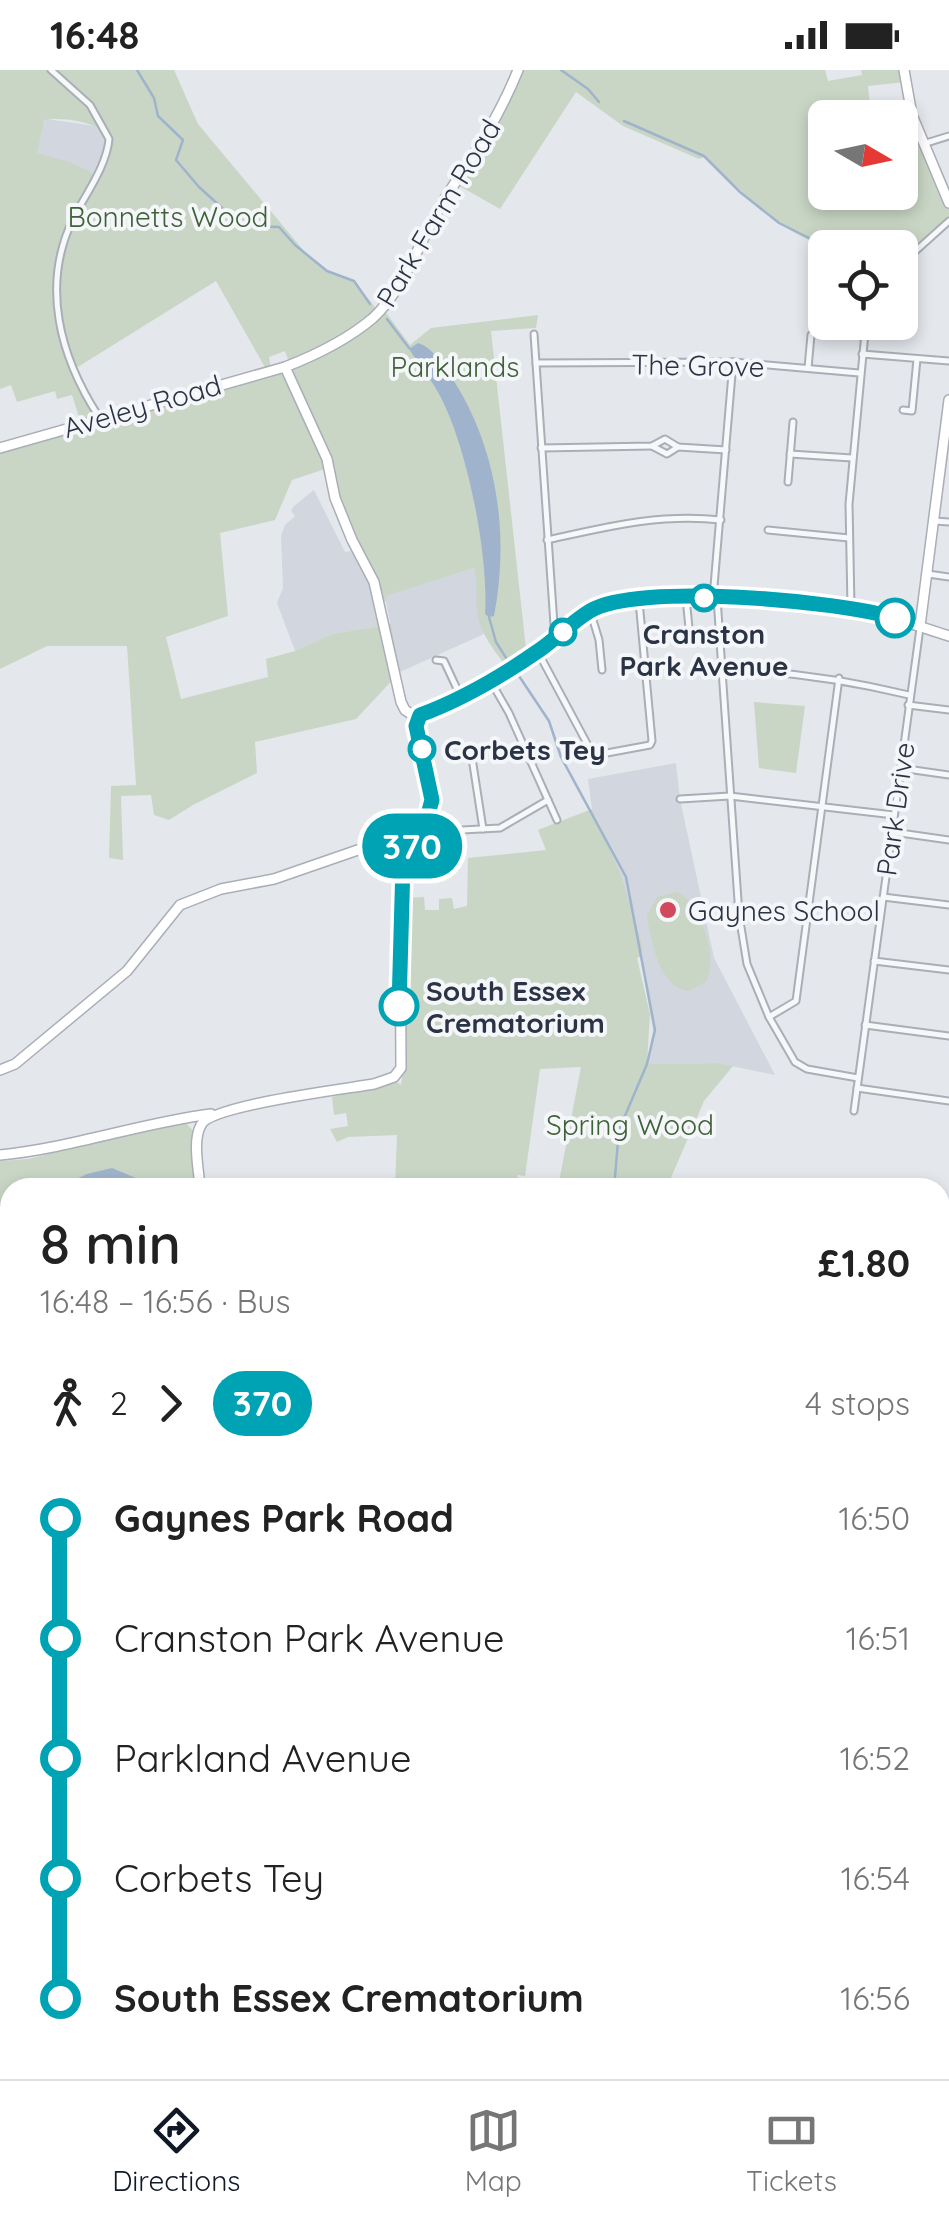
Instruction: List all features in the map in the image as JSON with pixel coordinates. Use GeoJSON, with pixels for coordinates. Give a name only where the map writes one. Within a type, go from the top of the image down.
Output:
{"type":"FeatureCollection","features":[{"type":"Feature","properties":{"kind":"street"},"geometry":{"type":"LineString","coordinates":[[51,70],[90,105],[109,139],[64,236],[58,264],[60,334],[73,372],[99,418]]}},
{"type":"Feature","properties":{"kind":"street","name":"Park Farm Road"},"geometry":{"type":"LineString","coordinates":[[284,367],[342,340],[382,308],[451,189],[485,141],[518,70]]}},
{"type":"Feature","properties":{"kind":"street"},"geometry":{"type":"LineString","coordinates":[[904,70],[912,115],[948,197]]}},
{"type":"Feature","properties":{"kind":"street"},"geometry":{"type":"LineString","coordinates":[[923,144],[949,136]]}},
{"type":"Feature","properties":{"kind":"street"},"geometry":{"type":"LineString","coordinates":[[918,248],[949,220]]}},
{"type":"Feature","properties":{"kind":"street"},"geometry":{"type":"LineString","coordinates":[[534,334],[555,639]]}},
{"type":"Feature","properties":{"kind":"street"},"geometry":{"type":"LineString","coordinates":[[808,368],[811,340]]}},
{"type":"Feature","properties":{"kind":"street"},"geometry":{"type":"LineString","coordinates":[[851,607],[848,538],[863,340]]}},
{"type":"Feature","properties":{"kind":"street"},"geometry":{"type":"LineString","coordinates":[[861,354],[949,362]]}},
{"type":"Feature","properties":{"kind":"street"},"geometry":{"type":"LineString","coordinates":[[903,410],[912,411],[918,359]]}},
{"type":"Feature","properties":{"kind":"street"},"geometry":{"type":"LineString","coordinates":[[733,362],[715,598],[739,915],[747,964],[794,1062],[807,1069],[858,1078]]}},
{"type":"Feature","properties":{"kind":"street","name":"The Grove"},"geometry":{"type":"LineString","coordinates":[[536,363],[733,362],[859,373]]}},
{"type":"Feature","properties":{"kind":"street"},"geometry":{"type":"LineString","coordinates":[[0,1156],[43,1151],[186,1117],[374,1084],[398,1074],[402,1062],[398,1013],[400,885],[403,864],[425,825],[432,800],[417,718],[401,702],[374,582],[335,498],[327,459],[284,367]]}},
{"type":"Feature","properties":{"kind":"street","name":"Aveley Road"},"geometry":{"type":"LineString","coordinates":[[0,448],[284,367]]}},
{"type":"Feature","properties":{"kind":"street"},"geometry":{"type":"LineString","coordinates":[[920,626],[945,470],[949,400]]}},
{"type":"Feature","properties":{"kind":"street"},"geometry":{"type":"LineString","coordinates":[[788,482],[793,422]]}},
{"type":"Feature","properties":{"kind":"street"},"geometry":{"type":"LineString","coordinates":[[652,446],[664,439],[678,447],[726,450]]}},
{"type":"Feature","properties":{"kind":"street"},"geometry":{"type":"LineString","coordinates":[[541,448],[652,446],[668,454],[678,447]]}},
{"type":"Feature","properties":{"kind":"street"},"geometry":{"type":"LineString","coordinates":[[790,454],[852,458]]}},
{"type":"Feature","properties":{"kind":"street"},"geometry":{"type":"LineString","coordinates":[[547,540],[634,520],[686,516],[721,520]]}},
{"type":"Feature","properties":{"kind":"street"},"geometry":{"type":"LineString","coordinates":[[935,521],[949,522]]}},
{"type":"Feature","properties":{"kind":"street"},"geometry":{"type":"LineString","coordinates":[[768,530],[848,538]]}},
{"type":"Feature","properties":{"kind":"street"},"geometry":{"type":"LineString","coordinates":[[928,574],[949,577]]}},
{"type":"Feature","properties":{"kind":"street"},"geometry":{"type":"LineString","coordinates":[[417,718],[538,652],[590,610],[639,598],[775,599],[851,607],[949,636]]}},
{"type":"Feature","properties":{"kind":"street"},"geometry":{"type":"LineString","coordinates":[[538,652],[591,751],[596,755],[650,744],[639,598]]}},
{"type":"Feature","properties":{"kind":"street"},"geometry":{"type":"LineString","coordinates":[[685,642],[689,628],[686,598]]}},
{"type":"Feature","properties":{"kind":"street"},"geometry":{"type":"LineString","coordinates":[[590,610],[602,670]]}},
{"type":"Feature","properties":{"kind":"street","name":"Park Drive"},"geometry":{"type":"LineString","coordinates":[[854,1111],[920,626]]}},
{"type":"Feature","properties":{"kind":"street"},"geometry":{"type":"LineString","coordinates":[[436,660],[444,661],[461,695]]}},
{"type":"Feature","properties":{"kind":"street"},"geometry":{"type":"LineString","coordinates":[[722,669],[839,678],[910,695]]}},
{"type":"Feature","properties":{"kind":"street"},"geometry":{"type":"LineString","coordinates":[[770,1016],[796,1001],[839,678]]}},
{"type":"Feature","properties":{"kind":"street"},"geometry":{"type":"LineString","coordinates":[[490,680],[557,820]]}},
{"type":"Feature","properties":{"kind":"street"},"geometry":{"type":"LineString","coordinates":[[908,705],[949,710]]}},
{"type":"Feature","properties":{"kind":"street"},"geometry":{"type":"LineString","coordinates":[[472,758],[483,829]]}},
{"type":"Feature","properties":{"kind":"street"},"geometry":{"type":"LineString","coordinates":[[900,768],[949,775]]}},
{"type":"Feature","properties":{"kind":"street"},"geometry":{"type":"LineString","coordinates":[[680,799],[730,796],[894,815]]}},
{"type":"Feature","properties":{"kind":"street"},"geometry":{"type":"LineString","coordinates":[[443,830],[500,828],[548,800]]}},
{"type":"Feature","properties":{"kind":"street"},"geometry":{"type":"LineString","coordinates":[[892,832],[949,840]]}},
{"type":"Feature","properties":{"kind":"street"},"geometry":{"type":"LineString","coordinates":[[0,1070],[15,1064],[127,971],[180,905],[221,889],[282,876],[378,843],[390,841],[411,848]]}},
{"type":"Feature","properties":{"kind":"street"},"geometry":{"type":"LineString","coordinates":[[883,897],[949,906]]}},
{"type":"Feature","properties":{"kind":"street"},"geometry":{"type":"LineString","coordinates":[[874,961],[949,970]]}},
{"type":"Feature","properties":{"kind":"street"},"geometry":{"type":"LineString","coordinates":[[865,1025],[949,1036]]}},
{"type":"Feature","properties":{"kind":"street"},"geometry":{"type":"LineString","coordinates":[[857,1088],[949,1101]]}},
{"type":"Feature","properties":{"kind":"street"},"geometry":{"type":"LineString","coordinates":[[200,1178],[198,1132],[203,1121],[214,1114]]}},
{"type":"Feature","properties":{"kind":"street"},"geometry":{"type":"LineString","coordinates":[[186,1117],[198,1132]]}},
{"type":"Feature","properties":{"kind":"shaded area"},"geometry":{"type":"Polygon","coordinates":[[[46,119],[96,126],[104,131],[104,150],[93,173],[37,153],[40,125],[46,119]]]}},
{"type":"Feature","properties":{"kind":"shaded area"},"geometry":{"type":"Polygon","coordinates":[[[314,490],[345,552],[357,550],[365,564],[385,625],[332,634],[295,651],[277,603],[283,588],[281,536],[285,525],[295,516],[291,511],[294,506],[314,490]]]}},
{"type":"Feature","properties":{"kind":"shaded area"},"geometry":{"type":"Polygon","coordinates":[[[474,568],[480,596],[477,609],[484,634],[400,672],[385,596],[474,568]]]}},
{"type":"Feature","properties":{"kind":"shaded area","name":"Gaynes School"},"geometry":{"type":"Polygon","coordinates":[[[676,763],[714,958],[775,1075],[717,1063],[647,1064],[653,1030],[640,954],[620,872],[592,809],[588,779],[676,763]]]}},
{"type":"Feature","properties":{"kind":"green space","name":"Bonnetts Wood"},"geometry":{"type":"Polygon","coordinates":[[[0,70],[174,70],[198,124],[309,257],[327,271],[354,281],[378,311],[342,339],[289,362],[285,351],[269,357],[271,368],[266,369],[216,281],[73,370],[99,417],[81,423],[72,395],[57,399],[55,391],[17,402],[11,385],[0,389],[0,70]],[[100,118],[104,131],[75,121],[44,120],[37,153],[93,173],[75,220],[111,144],[100,118]]]}},
{"type":"Feature","properties":{"kind":"green space"},"geometry":{"type":"Polygon","coordinates":[[[518,70],[825,70],[828,81],[862,75],[861,70],[904,70],[905,82],[868,86],[869,100],[808,100],[808,210],[918,210],[918,128],[949,203],[949,221],[918,249],[918,230],[808,230],[808,240],[777,222],[704,157],[699,159],[623,126],[576,92],[500,209],[456,184],[518,70]]]}},
{"type":"Feature","properties":{"kind":"green space","name":"Parklands"},"geometry":{"type":"Polygon","coordinates":[[[384,310],[410,345],[431,328],[538,315],[536,328],[491,331],[527,658],[508,669],[488,641],[478,617],[474,568],[386,596],[386,601],[380,602],[352,540],[328,468],[292,480],[275,520],[220,533],[228,616],[166,637],[181,699],[268,677],[266,659],[332,634],[391,624],[400,672],[356,719],[255,742],[257,773],[169,820],[154,815],[151,795],[121,796],[123,860],[109,858],[111,786],[136,785],[127,646],[47,646],[0,669],[0,453],[295,366],[343,343],[384,310]]]}},
{"type":"Feature","properties":{"kind":"green space"},"geometry":{"type":"Polygon","coordinates":[[[754,702],[805,706],[796,773],[759,768],[754,702]]]}},
{"type":"Feature","properties":{"kind":"green space","name":"Spring Wood"},"geometry":{"type":"Polygon","coordinates":[[[592,809],[620,872],[643,948],[637,958],[650,1014],[647,1064],[733,1066],[704,1101],[671,1178],[560,1178],[581,1067],[540,1069],[525,1176],[395,1178],[397,1135],[348,1137],[337,1142],[330,1129],[348,1126],[346,1113],[334,1115],[332,1097],[395,1081],[401,1085],[405,898],[424,897],[425,910],[439,910],[439,899],[452,898],[454,909],[467,906],[468,858],[546,850],[538,830],[592,809]]]}},
{"type":"Feature","properties":{"kind":"green space"},"geometry":{"type":"Polygon","coordinates":[[[677,892],[700,919],[711,960],[706,982],[689,991],[678,988],[663,972],[647,916],[657,897],[677,892]]]}},
{"type":"Feature","properties":{"kind":"green space"},"geometry":{"type":"Polygon","coordinates":[[[184,1121],[195,1133],[194,1178],[0,1178],[0,1161],[28,1159],[184,1121]]]}},
{"type":"Feature","properties":{"kind":"water"},"geometry":{"type":"Polygon","coordinates":[[[418,343],[432,352],[450,375],[466,402],[489,460],[500,522],[499,585],[494,616],[485,614],[480,532],[459,442],[439,394],[409,349],[418,343]]]}},
{"type":"Feature","properties":{"kind":"water"},"geometry":{"type":"Polygon","coordinates":[[[112,1168],[136,1178],[78,1178],[112,1168]]]}},
{"type":"Feature","properties":{"kind":"waterway"},"geometry":{"type":"LineString","coordinates":[[137,70],[154,98],[158,116],[183,140],[176,160],[199,187],[242,226],[279,227],[327,271],[354,281],[370,304]]}},
{"type":"Feature","properties":{"kind":"waterway"},"geometry":{"type":"LineString","coordinates":[[561,70],[599,102]]}},
{"type":"Feature","properties":{"kind":"waterway"},"geometry":{"type":"LineString","coordinates":[[624,121],[704,156],[779,223],[808,238]]}},
{"type":"Feature","properties":{"kind":"waterway"},"geometry":{"type":"LineString","coordinates":[[387,319],[409,348]]}},
{"type":"Feature","properties":{"kind":"waterway"},"geometry":{"type":"LineString","coordinates":[[489,617],[496,642],[510,664]]}},
{"type":"Feature","properties":{"kind":"waterway"},"geometry":{"type":"LineString","coordinates":[[515,670],[549,721],[561,757],[626,877],[655,1030],[647,1064],[619,1130],[615,1178]]}},
{"type":"Feature","properties":{"kind":"bus line","name":"370"},"geometry":{"type":"LineString","coordinates":[[399,1006],[403,864],[425,825],[432,800],[416,726],[420,715],[538,652],[590,610],[616,602],[639,598],[775,599],[851,607],[895,618]]}},
{"type":"Feature","properties":{"kind":"place","name":"Cranston Park Avenue"},"geometry":{"type":"Point","coordinates":[704,598]}},
{"type":"Feature","properties":{"kind":"place","name":"Corbets Tey"},"geometry":{"type":"Point","coordinates":[422,749]}},
{"type":"Feature","properties":{"kind":"place","name":"Gaynes School"},"geometry":{"type":"Point","coordinates":[668,910]}},
{"type":"Feature","properties":{"kind":"place","name":"South Essex Crematorium"},"geometry":{"type":"Point","coordinates":[399,1006]}}]}
